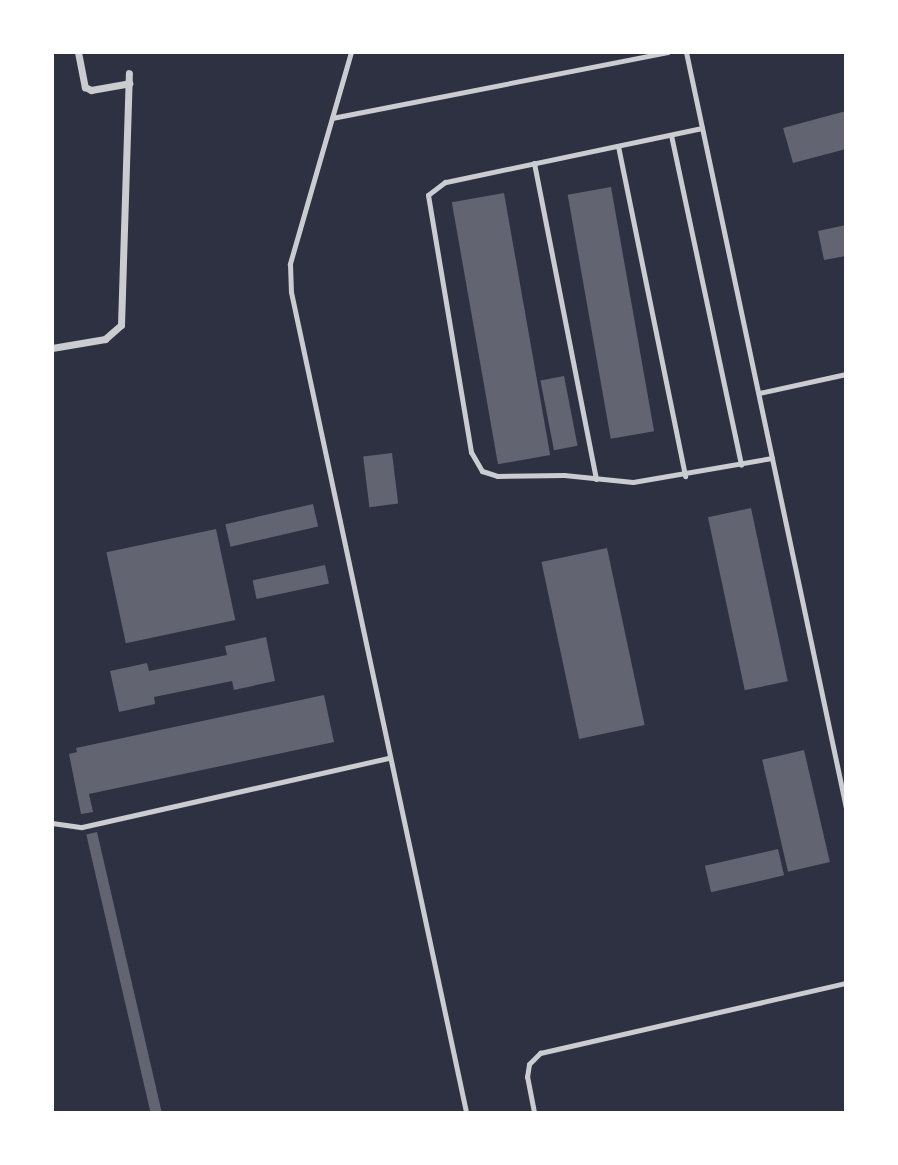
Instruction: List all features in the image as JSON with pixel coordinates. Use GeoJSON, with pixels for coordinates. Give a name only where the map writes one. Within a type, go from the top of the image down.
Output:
{"type":"FeatureCollection","features":[{"type":"Feature","properties":{"kind":"street"},"geometry":{"type":"LineString","coordinates":[[78,52],[85,87],[91,90],[129,83]]}},
{"type":"Feature","properties":{"kind":"street"},"geometry":{"type":"LineString","coordinates":[[52,348],[105,339],[121,325],[130,73]]}},
{"type":"Feature","properties":{"kind":"lane"},"geometry":{"type":"LineString","coordinates":[[351,52],[290,264],[291,292],[388,758],[467,1112]]}},
{"type":"Feature","properties":{"kind":"lane"},"geometry":{"type":"LineString","coordinates":[[332,118],[668,52]]}},
{"type":"Feature","properties":{"kind":"lane"},"geometry":{"type":"LineString","coordinates":[[686,52],[845,808]]}},
{"type":"Feature","properties":{"kind":"lane"},"geometry":{"type":"LineString","coordinates":[[702,128],[445,181],[428,195],[471,452],[482,471],[497,476],[633,482],[685,476],[772,458]]}},
{"type":"Feature","properties":{"kind":"lane"},"geometry":{"type":"LineString","coordinates":[[671,135],[741,465]]}},
{"type":"Feature","properties":{"kind":"lane"},"geometry":{"type":"LineString","coordinates":[[618,146],[685,476]]}},
{"type":"Feature","properties":{"kind":"lane"},"geometry":{"type":"LineString","coordinates":[[534,163],[596,479]]}},
{"type":"Feature","properties":{"kind":"lane"},"geometry":{"type":"LineString","coordinates":[[759,393],[845,374]]}},
{"type":"Feature","properties":{"kind":"lane"},"geometry":{"type":"LineString","coordinates":[[52,822],[82,827],[388,758]]}},
{"type":"Feature","properties":{"kind":"lane"},"geometry":{"type":"LineString","coordinates":[[534,1112],[527,1077],[529,1064],[540,1053],[845,983]]}},
{"type":"Feature","properties":{"kind":"building"},"geometry":{"type":"Polygon","coordinates":[[[846,111],[846,149],[793,163],[783,128],[846,111]]]}},
{"type":"Feature","properties":{"kind":"building"},"geometry":{"type":"Polygon","coordinates":[[[611,187],[654,431],[611,439],[568,195],[611,187]]]}},
{"type":"Feature","properties":{"kind":"building"},"geometry":{"type":"Polygon","coordinates":[[[504,193],[550,455],[498,464],[452,202],[504,193]]]}},
{"type":"Feature","properties":{"kind":"building"},"geometry":{"type":"Polygon","coordinates":[[[846,225],[846,256],[824,260],[818,231],[846,225]]]}},
{"type":"Feature","properties":{"kind":"building"},"geometry":{"type":"Polygon","coordinates":[[[564,376],[578,446],[554,450],[540,381],[564,376]]]}},
{"type":"Feature","properties":{"kind":"building"},"geometry":{"type":"Polygon","coordinates":[[[392,453],[398,504],[369,507],[363,457],[392,453]]]}},
{"type":"Feature","properties":{"kind":"building"},"geometry":{"type":"Polygon","coordinates":[[[313,504],[318,526],[230,547],[225,524],[313,504]]]}},
{"type":"Feature","properties":{"kind":"building"},"geometry":{"type":"Polygon","coordinates":[[[751,508],[788,681],[745,690],[708,517],[751,508]]]}},
{"type":"Feature","properties":{"kind":"building"},"geometry":{"type":"Polygon","coordinates":[[[216,529],[235,620],[126,643],[106,552],[216,529]]]}},
{"type":"Feature","properties":{"kind":"building"},"geometry":{"type":"Polygon","coordinates":[[[607,548],[645,725],[579,739],[541,562],[607,548]]]}},
{"type":"Feature","properties":{"kind":"building"},"geometry":{"type":"Polygon","coordinates":[[[325,565],[329,584],[257,599],[253,580],[325,565]]]}},
{"type":"Feature","properties":{"kind":"building"},"geometry":{"type":"Polygon","coordinates":[[[266,637],[275,681],[234,690],[232,681],[154,697],[155,704],[119,712],[110,671],[147,663],[149,671],[227,655],[225,646],[266,637]]]}},
{"type":"Feature","properties":{"kind":"building"},"geometry":{"type":"Polygon","coordinates":[[[324,695],[334,742],[89,794],[93,812],[81,814],[69,754],[77,752],[76,748],[324,695]]]}},
{"type":"Feature","properties":{"kind":"building"},"geometry":{"type":"Polygon","coordinates":[[[804,750],[830,862],[788,872],[762,760],[804,750]]]}},
{"type":"Feature","properties":{"kind":"building"},"geometry":{"type":"Polygon","coordinates":[[[97,832],[162,1112],[150,1112],[86,834],[97,832]]]}},
{"type":"Feature","properties":{"kind":"building"},"geometry":{"type":"Polygon","coordinates":[[[778,849],[784,875],[711,892],[705,866],[778,849]]]}}]}
